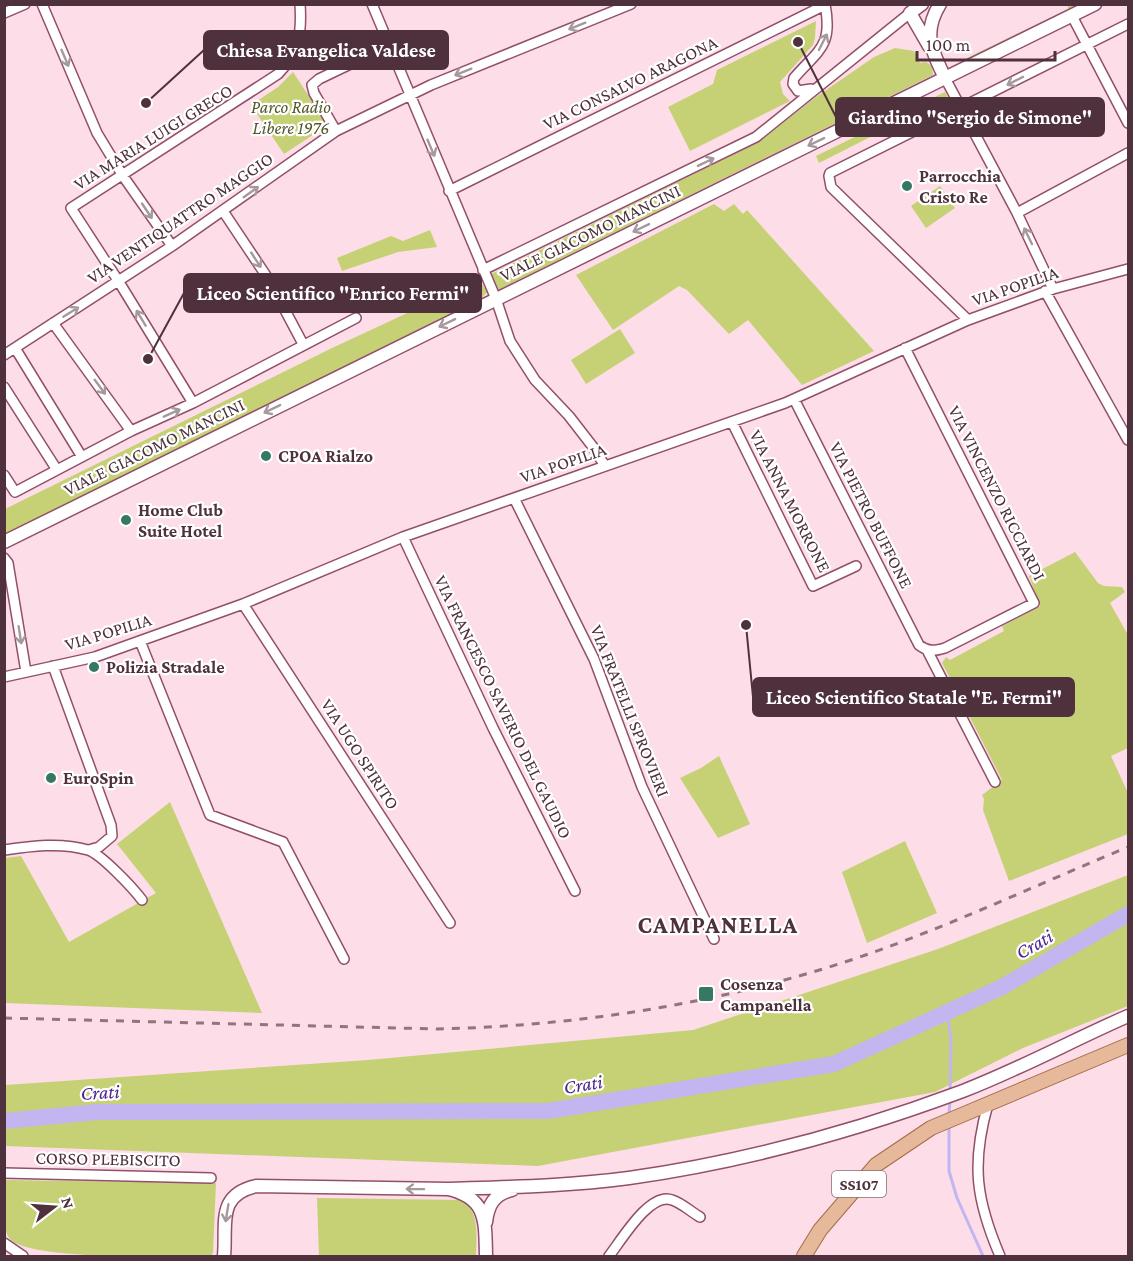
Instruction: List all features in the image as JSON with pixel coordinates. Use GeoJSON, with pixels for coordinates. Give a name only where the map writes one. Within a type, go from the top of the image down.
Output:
{"type":"FeatureCollection","features":[{"type":"Feature","properties":{"kind":"main road","name":"SS107"},"geometry":{"type":"LineString","coordinates":[[804,1257],[820,1230],[876,1165],[931,1128],[1128,1045]]}},
{"type":"Feature","properties":{"kind":"street"},"geometry":{"type":"LineString","coordinates":[[4,13],[25,4]]}},
{"type":"Feature","properties":{"kind":"street"},"geometry":{"type":"LineString","coordinates":[[42,4],[91,119],[123,176],[172,246]]}},
{"type":"Feature","properties":{"kind":"street","name":"VIA MARIA LUIGI GRECO"},"geometry":{"type":"LineString","coordinates":[[119,282],[71,208],[278,74],[288,63],[298,44],[302,26],[300,4]]}},
{"type":"Feature","properties":{"kind":"street"},"geometry":{"type":"LineString","coordinates":[[372,4],[496,299],[510,341],[535,380],[569,416],[605,466]]}},
{"type":"Feature","properties":{"kind":"street","name":"VIA VENTIQUATTRO MAGGIO"},"geometry":{"type":"LineString","coordinates":[[4,355],[119,282],[336,131],[408,94],[631,4]]}},
{"type":"Feature","properties":{"kind":"street"},"geometry":{"type":"LineString","coordinates":[[483,270],[756,137],[922,4]]}},
{"type":"Feature","properties":{"kind":"street"},"geometry":{"type":"LineString","coordinates":[[931,50],[929,35],[940,4]]}},
{"type":"Feature","properties":{"kind":"street","name":"VIALE GIACOMO MANCINI"},"geometry":{"type":"LineString","coordinates":[[4,542],[1095,4]]}},
{"type":"Feature","properties":{"kind":"street"},"geometry":{"type":"LineString","coordinates":[[816,88],[798,91],[795,88],[794,78],[824,45],[829,25],[825,5]]}},
{"type":"Feature","properties":{"kind":"street","name":"VIA CONSALVO ARAGONA"},"geometry":{"type":"LineString","coordinates":[[449,191],[825,5]]}},
{"type":"Feature","properties":{"kind":"street"},"geometry":{"type":"LineString","coordinates":[[910,13],[1017,213],[1049,290],[1128,440]]}},
{"type":"Feature","properties":{"kind":"street"},"geometry":{"type":"LineString","coordinates":[[1072,16],[1128,123]]}},
{"type":"Feature","properties":{"kind":"street"},"geometry":{"type":"LineString","coordinates":[[968,320],[831,187],[828,180],[830,173],[1128,24]]}},
{"type":"Feature","properties":{"kind":"street"},"geometry":{"type":"LineString","coordinates":[[336,131],[314,93],[312,85],[319,79],[388,46]]}},
{"type":"Feature","properties":{"kind":"street"},"geometry":{"type":"LineString","coordinates":[[1017,213],[1128,153]]}},
{"type":"Feature","properties":{"kind":"street"},"geometry":{"type":"LineString","coordinates":[[223,211],[269,280],[303,344]]}},
{"type":"Feature","properties":{"kind":"street","name":"VIA POPILIA"},"geometry":{"type":"LineString","coordinates":[[4,677],[95,657],[140,641],[243,603],[403,537],[794,399],[968,320],[1049,290],[1128,268]]}},
{"type":"Feature","properties":{"kind":"street"},"geometry":{"type":"LineString","coordinates":[[119,282],[193,403]]}},
{"type":"Feature","properties":{"kind":"street","name":"VIALE GIACOMO MANCINI"},"geometry":{"type":"LineString","coordinates":[[4,475],[15,492],[356,318]]}},
{"type":"Feature","properties":{"kind":"street"},"geometry":{"type":"LineString","coordinates":[[53,323],[131,431]]}},
{"type":"Feature","properties":{"kind":"street"},"geometry":{"type":"LineString","coordinates":[[15,348],[82,457]]}},
{"type":"Feature","properties":{"kind":"street","name":"VIA VINCENZO RICCIARDI"},"geometry":{"type":"LineString","coordinates":[[905,348],[1034,603],[945,648],[923,648]]}},
{"type":"Feature","properties":{"kind":"street"},"geometry":{"type":"LineString","coordinates":[[4,387],[57,470]]}},
{"type":"Feature","properties":{"kind":"street","name":"VIA PIETRO BUFFONE"},"geometry":{"type":"LineString","coordinates":[[794,399],[995,782]]}},
{"type":"Feature","properties":{"kind":"street","name":"VIA ANNA MORRONE"},"geometry":{"type":"LineString","coordinates":[[732,422],[813,586],[856,566]]}},
{"type":"Feature","properties":{"kind":"street","name":"VIA FRATELLI SPROVIERI"},"geometry":{"type":"LineString","coordinates":[[514,498],[594,659],[642,787],[714,939]]}},
{"type":"Feature","properties":{"kind":"street","name":"VIA FRANCESCO SAVERIO DEL GAUDIO"},"geometry":{"type":"LineString","coordinates":[[403,537],[575,891]]}},
{"type":"Feature","properties":{"kind":"street"},"geometry":{"type":"LineString","coordinates":[[4,558],[8,563],[26,672]]}},
{"type":"Feature","properties":{"kind":"street","name":"VIA UGO SPIRITO"},"geometry":{"type":"LineString","coordinates":[[243,603],[450,923]]}},
{"type":"Feature","properties":{"kind":"street"},"geometry":{"type":"LineString","coordinates":[[140,641],[210,815],[283,842],[344,959]]}},
{"type":"Feature","properties":{"kind":"street"},"geometry":{"type":"LineString","coordinates":[[53,666],[112,831],[110,839],[89,850]]}},
{"type":"Feature","properties":{"kind":"street"},"geometry":{"type":"LineString","coordinates":[[4,850],[44,845],[89,850],[128,882],[142,900]]}},
{"type":"Feature","properties":{"kind":"street"},"geometry":{"type":"LineString","coordinates":[[225,1257],[225,1213],[229,1201],[245,1188],[256,1186],[448,1189],[525,1187],[630,1178],[724,1161],[830,1134],[933,1102],[1007,1073],[1128,1016]]}},
{"type":"Feature","properties":{"kind":"street"},"geometry":{"type":"LineString","coordinates":[[981,1107],[977,1172],[980,1198],[1000,1257]]}},
{"type":"Feature","properties":{"kind":"street","name":"CORSO PLEBISCITO"},"geometry":{"type":"LineString","coordinates":[[4,1173],[211,1178]]}},
{"type":"Feature","properties":{"kind":"street"},"geometry":{"type":"LineString","coordinates":[[486,1257],[485,1228],[488,1209],[497,1195],[525,1187]]}},
{"type":"Feature","properties":{"kind":"street"},"geometry":{"type":"LineString","coordinates":[[448,1189],[464,1192],[473,1198],[480,1209],[485,1228]]}},
{"type":"Feature","properties":{"kind":"street"},"geometry":{"type":"LineString","coordinates":[[609,1257],[652,1203],[667,1199],[673,1200],[700,1217]]}},
{"type":"Feature","properties":{"kind":"street"},"geometry":{"type":"LineString","coordinates":[[4,1243],[22,1257]]}},
{"type":"Feature","properties":{"kind":"green space"},"geometry":{"type":"Polygon","coordinates":[[[1068,5],[1086,5],[968,62],[967,58],[1068,9],[1068,5]]]}},
{"type":"Feature","properties":{"kind":"green space"},"geometry":{"type":"Polygon","coordinates":[[[816,21],[813,45],[780,82],[783,94],[790,101],[690,151],[668,107],[713,84],[717,70],[816,21]]]}},
{"type":"Feature","properties":{"kind":"green space"},"geometry":{"type":"Polygon","coordinates":[[[895,48],[914,51],[920,63],[926,62],[932,66],[933,75],[498,290],[491,274],[757,143],[816,97],[874,57],[895,48]]]}},
{"type":"Feature","properties":{"kind":"green space","name":"Parco Radio Libere 1976"},"geometry":{"type":"Polygon","coordinates":[[[293,72],[328,125],[284,154],[251,105],[278,87],[293,72]]]}},
{"type":"Feature","properties":{"kind":"green space"},"geometry":{"type":"Polygon","coordinates":[[[945,92],[948,98],[899,123],[896,116],[945,92]]]}},
{"type":"Feature","properties":{"kind":"green space"},"geometry":{"type":"Polygon","coordinates":[[[891,119],[894,125],[819,163],[816,156],[891,119]]]}},
{"type":"Feature","properties":{"kind":"green space"},"geometry":{"type":"Polygon","coordinates":[[[940,186],[955,208],[926,228],[911,206],[940,186]]]}},
{"type":"Feature","properties":{"kind":"green space"},"geometry":{"type":"Polygon","coordinates":[[[714,204],[724,211],[734,204],[743,214],[747,210],[874,351],[802,385],[748,320],[729,334],[687,290],[679,286],[613,330],[576,275],[714,204]]]}},
{"type":"Feature","properties":{"kind":"green space"},"geometry":{"type":"Polygon","coordinates":[[[430,230],[437,247],[398,252],[342,271],[337,258],[391,236],[403,241],[430,230]]]}},
{"type":"Feature","properties":{"kind":"green space"},"geometry":{"type":"Polygon","coordinates":[[[476,281],[481,282],[487,292],[476,305],[5,536],[5,509],[330,349],[476,281]]]}},
{"type":"Feature","properties":{"kind":"green space"},"geometry":{"type":"Polygon","coordinates":[[[620,329],[635,353],[586,384],[571,360],[620,329]]]}},
{"type":"Feature","properties":{"kind":"green space"},"geometry":{"type":"Polygon","coordinates":[[[1075,552],[1098,583],[1104,586],[1122,587],[1125,592],[1110,603],[1128,635],[1128,748],[1111,756],[1128,793],[1128,834],[1009,881],[983,810],[982,795],[1002,780],[942,663],[946,657],[950,660],[1004,631],[1002,626],[1040,606],[1029,576],[1075,552]]]}},
{"type":"Feature","properties":{"kind":"green space"},"geometry":{"type":"Polygon","coordinates":[[[719,756],[750,824],[718,838],[680,778],[719,756]]]}},
{"type":"Feature","properties":{"kind":"green space"},"geometry":{"type":"Polygon","coordinates":[[[170,802],[262,1013],[5,1003],[5,858],[21,856],[69,942],[156,893],[117,844],[170,802]]]}},
{"type":"Feature","properties":{"kind":"green space"},"geometry":{"type":"Polygon","coordinates":[[[905,841],[937,913],[867,943],[842,872],[905,841]]]}},
{"type":"Feature","properties":{"kind":"green space"},"geometry":{"type":"Polygon","coordinates":[[[1128,875],[1128,1006],[1023,1048],[935,1092],[538,1166],[5,1146],[5,1085],[368,1060],[693,1030],[938,949],[1128,875]]]}},
{"type":"Feature","properties":{"kind":"green space"},"geometry":{"type":"Polygon","coordinates":[[[4,1180],[216,1183],[213,1253],[211,1256],[105,1256],[45,1251],[23,1246],[10,1239],[7,1234],[3,1211],[4,1180]]]}},
{"type":"Feature","properties":{"kind":"green space"},"geometry":{"type":"Polygon","coordinates":[[[317,1198],[460,1200],[471,1210],[476,1224],[476,1256],[319,1256],[317,1198]]]}},
{"type":"Feature","properties":{"kind":"waterway","name":"Crati"},"geometry":{"type":"LineString","coordinates":[[4,1121],[97,1112],[548,1111],[834,1064],[1002,987],[1128,914]]}},
{"type":"Feature","properties":{"kind":"waterway"},"geometry":{"type":"LineString","coordinates":[[947,1012],[951,1039],[950,1093]]}},
{"type":"Feature","properties":{"kind":"waterway"},"geometry":{"type":"LineString","coordinates":[[949,1114],[950,1100]]}},
{"type":"Feature","properties":{"kind":"waterway"},"geometry":{"type":"LineString","coordinates":[[949,1124],[949,1171],[957,1198],[983,1256]]}},
{"type":"Feature","properties":{"kind":"railway"},"geometry":{"type":"LineString","coordinates":[[4,1018],[437,1029],[542,1023],[647,1010],[750,989],[851,960],[956,920],[1128,847]]}},
{"type":"Feature","properties":{"kind":"place","name":"Giardino \"Sergio de Simone\""},"geometry":{"type":"Point","coordinates":[798,42]}},
{"type":"Feature","properties":{"kind":"place","name":"Chiesa Evangelica Valdese"},"geometry":{"type":"Point","coordinates":[146,103]}},
{"type":"Feature","properties":{"kind":"place","name":"Parrocchia Cristo Re"},"geometry":{"type":"Point","coordinates":[907,186]}},
{"type":"Feature","properties":{"kind":"place","name":"Liceo Scientifico \"Enrico Fermi\""},"geometry":{"type":"Point","coordinates":[148,359]}},
{"type":"Feature","properties":{"kind":"place","name":"CPOA Rialzo"},"geometry":{"type":"Point","coordinates":[266,456]}},
{"type":"Feature","properties":{"kind":"place","name":"Home Club Suite Hotel"},"geometry":{"type":"Point","coordinates":[126,520]}},
{"type":"Feature","properties":{"kind":"place","name":"Liceo Scientifico Statale \"E. Fermi\""},"geometry":{"type":"Point","coordinates":[746,625]}},
{"type":"Feature","properties":{"kind":"place","name":"Polizia Stradale"},"geometry":{"type":"Point","coordinates":[94,667]}},
{"type":"Feature","properties":{"kind":"place","name":"EuroSpin"},"geometry":{"type":"Point","coordinates":[51,778]}},
{"type":"Feature","properties":{"kind":"place","name":"Cosenza Campanella"},"geometry":{"type":"Point","coordinates":[706,994]}},
{"type":"Feature","properties":{"kind":"district","name":"CAMPANELLA"},"geometry":{"type":"Point","coordinates":[718,925]}}]}
